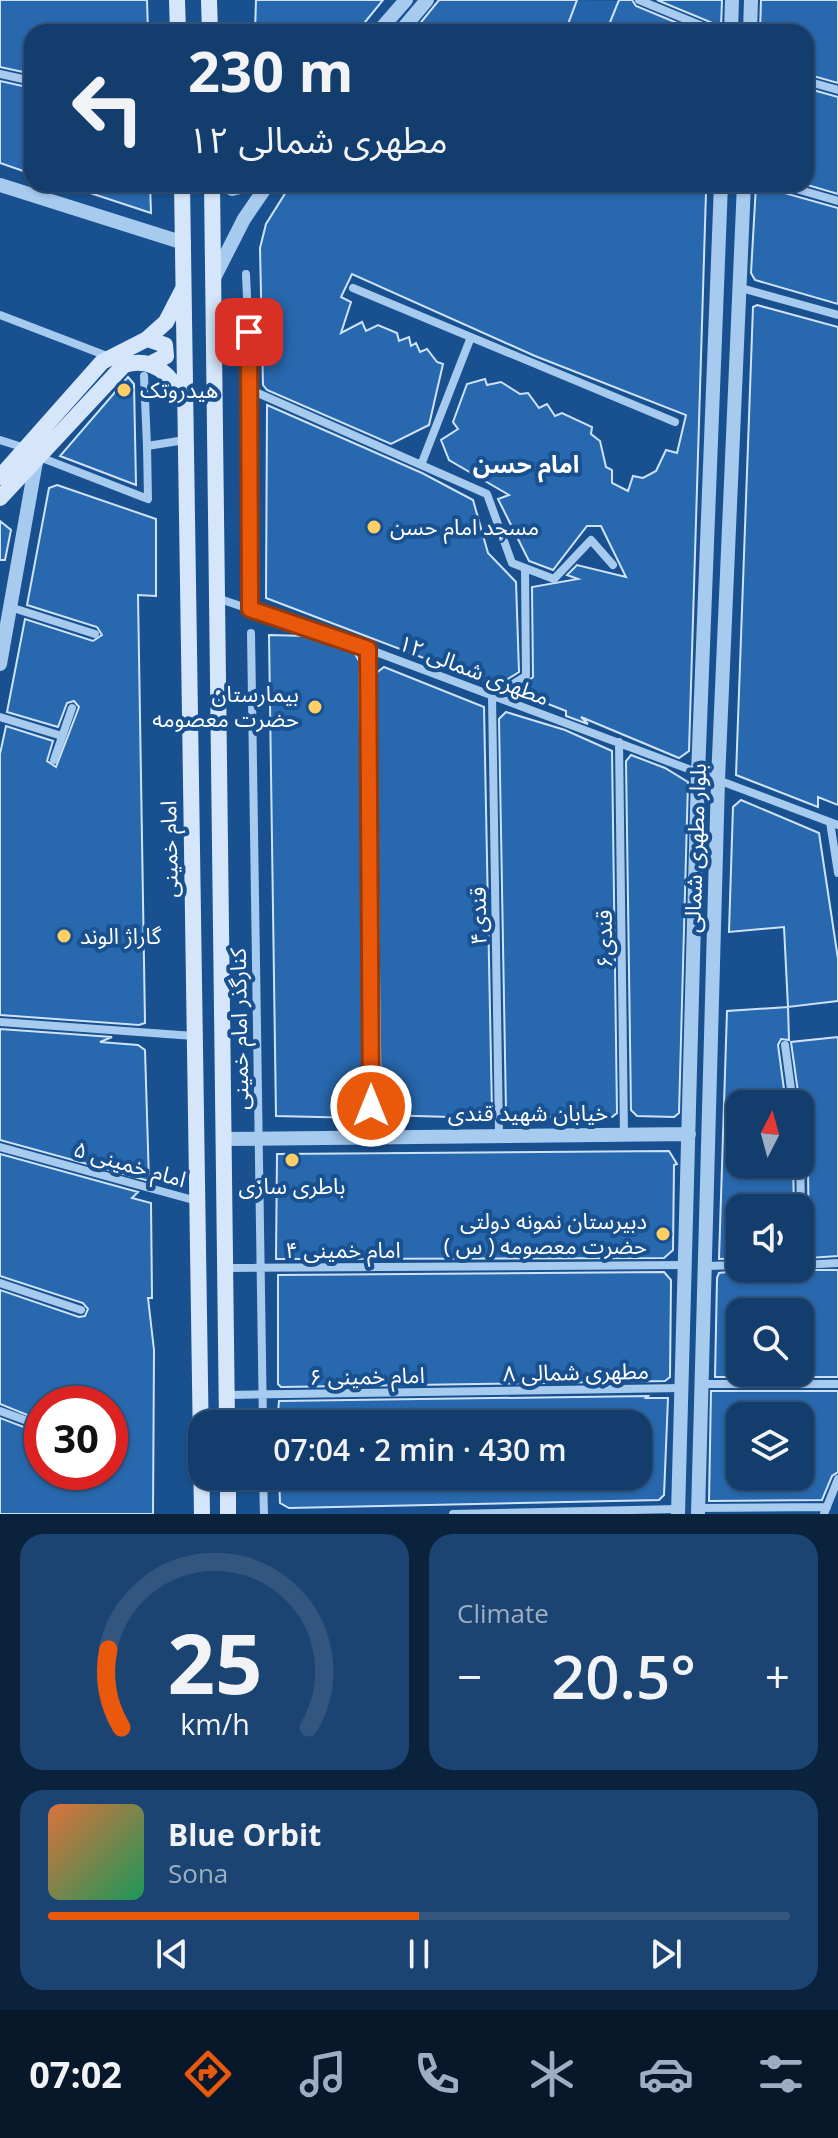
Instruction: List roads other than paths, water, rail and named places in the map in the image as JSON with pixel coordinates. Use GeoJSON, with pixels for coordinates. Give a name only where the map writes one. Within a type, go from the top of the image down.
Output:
{"type":"FeatureCollection","features":[{"type":"Feature","properties":{"kind":"main road"},"geometry":{"type":"LineString","coordinates":[[177,0],[178,24]]}},
{"type":"Feature","properties":{"kind":"main road"},"geometry":{"type":"LineString","coordinates":[[209,0],[210,24]]}},
{"type":"Feature","properties":{"kind":"main road","name":"امام خمینی"},"geometry":{"type":"LineString","coordinates":[[182,192],[202,1514]]}},
{"type":"Feature","properties":{"kind":"main road"},"geometry":{"type":"LineString","coordinates":[[212,192],[227,1410]]}},
{"type":"Feature","properties":{"kind":"main road"},"geometry":{"type":"LineString","coordinates":[[0,498],[31,452],[109,357],[147,339],[171,314],[185,284]]}},
{"type":"Feature","properties":{"kind":"main road"},"geometry":{"type":"LineString","coordinates":[[147,339],[165,345],[166,356],[147,370]]}},
{"type":"Feature","properties":{"kind":"main road"},"geometry":{"type":"LineString","coordinates":[[0,477],[31,452],[112,374],[136,361],[147,370],[170,376],[186,405]]}},
{"type":"Feature","properties":{"kind":"main road"},"geometry":{"type":"LineString","coordinates":[[228,1490],[228,1514]]}},
{"type":"Feature","properties":{"kind":"street"},"geometry":{"type":"LineString","coordinates":[[385,24],[406,0]]}},
{"type":"Feature","properties":{"kind":"street"},"geometry":{"type":"LineString","coordinates":[[407,24],[427,0]]}},
{"type":"Feature","properties":{"kind":"street"},"geometry":{"type":"LineString","coordinates":[[639,0],[698,24]]}},
{"type":"Feature","properties":{"kind":"street"},"geometry":{"type":"LineString","coordinates":[[731,24],[732,0]]}},
{"type":"Feature","properties":{"kind":"street"},"geometry":{"type":"LineString","coordinates":[[750,24],[751,0]]}},
{"type":"Feature","properties":{"kind":"street"},"geometry":{"type":"LineString","coordinates":[[0,74],[24,79]]}},
{"type":"Feature","properties":{"kind":"street"},"geometry":{"type":"LineString","coordinates":[[814,83],[838,90]]}},
{"type":"Feature","properties":{"kind":"street"},"geometry":{"type":"LineString","coordinates":[[0,185],[184,243]]}},
{"type":"Feature","properties":{"kind":"street"},"geometry":{"type":"LineString","coordinates":[[214,279],[244,219],[263,192]]}},
{"type":"Feature","properties":{"kind":"street","name":"بلوار مطهری شمالی"},"geometry":{"type":"LineString","coordinates":[[678,1512],[717,192]]}},
{"type":"Feature","properties":{"kind":"street","name":"بلوار مطهری شمالی"},"geometry":{"type":"LineString","coordinates":[[698,1511],[718,780],[744,192]]}},
{"type":"Feature","properties":{"kind":"street"},"geometry":{"type":"LineString","coordinates":[[807,192],[838,201]]}},
{"type":"Feature","properties":{"kind":"street"},"geometry":{"type":"LineString","coordinates":[[246,274],[251,390],[250,609]]}},
{"type":"Feature","properties":{"kind":"street"},"geometry":{"type":"LineString","coordinates":[[353,288],[675,422]]}},
{"type":"Feature","properties":{"kind":"street"},"geometry":{"type":"LineString","coordinates":[[741,288],[838,315]]}},
{"type":"Feature","properties":{"kind":"street"},"geometry":{"type":"LineString","coordinates":[[0,315],[109,357]]}},
{"type":"Feature","properties":{"kind":"street"},"geometry":{"type":"LineString","coordinates":[[421,465],[471,337]]}},
{"type":"Feature","properties":{"kind":"street"},"geometry":{"type":"LineString","coordinates":[[0,440],[148,499],[147,370]]}},
{"type":"Feature","properties":{"kind":"street"},"geometry":{"type":"LineString","coordinates":[[251,390],[487,494],[512,563],[554,579],[591,540],[613,565]]}},
{"type":"Feature","properties":{"kind":"street"},"geometry":{"type":"LineString","coordinates":[[147,446],[187,440]]}},
{"type":"Feature","properties":{"kind":"street"},"geometry":{"type":"LineString","coordinates":[[0,664],[31,452]]}},
{"type":"Feature","properties":{"kind":"street"},"geometry":{"type":"LineString","coordinates":[[492,697],[526,676],[525,568]]}},
{"type":"Feature","properties":{"kind":"street","name":"مطهری شمالی ۱۲"},"geometry":{"type":"LineString","coordinates":[[216,597],[368,649],[834,824]]}},
{"type":"Feature","properties":{"kind":"street"},"geometry":{"type":"LineString","coordinates":[[10,607],[95,634]]}},
{"type":"Feature","properties":{"kind":"street","name":"کنارگذر امام خمینی"},"geometry":{"type":"LineString","coordinates":[[251,633],[262,1410]]}},
{"type":"Feature","properties":{"kind":"street"},"geometry":{"type":"LineString","coordinates":[[368,649],[372,1136]]}},
{"type":"Feature","properties":{"kind":"street","name":"قندی۴"},"geometry":{"type":"LineString","coordinates":[[492,697],[499,1134]]}},
{"type":"Feature","properties":{"kind":"street"},"geometry":{"type":"LineString","coordinates":[[54,760],[72,708]]}},
{"type":"Feature","properties":{"kind":"street"},"geometry":{"type":"LineString","coordinates":[[0,717],[62,736]]}},
{"type":"Feature","properties":{"kind":"street","name":"قندی۶"},"geometry":{"type":"LineString","coordinates":[[619,742],[624,1135]]}},
{"type":"Feature","properties":{"kind":"street"},"geometry":{"type":"LineString","coordinates":[[834,824],[838,873]]}},
{"type":"Feature","properties":{"kind":"street"},"geometry":{"type":"LineString","coordinates":[[0,1022],[60,1029],[194,1036]]}},
{"type":"Feature","properties":{"kind":"street"},"geometry":{"type":"LineString","coordinates":[[785,1045],[791,1090]]}},
{"type":"Feature","properties":{"kind":"street","name":"خیابان شهید قندی"},"geometry":{"type":"LineString","coordinates":[[223,1139],[689,1134]]}},
{"type":"Feature","properties":{"kind":"street","name":"امام خمینی ۵"},"geometry":{"type":"LineString","coordinates":[[0,1147],[197,1201]]}},
{"type":"Feature","properties":{"kind":"street"},"geometry":{"type":"LineString","coordinates":[[814,1264],[838,1263]]}},
{"type":"Feature","properties":{"kind":"street","name":"امام خمینی ۴"},"geometry":{"type":"LineString","coordinates":[[225,1268],[685,1265]]}},
{"type":"Feature","properties":{"kind":"street"},"geometry":{"type":"LineString","coordinates":[[706,1266],[726,1265]]}},
{"type":"Feature","properties":{"kind":"street"},"geometry":{"type":"LineString","coordinates":[[0,1283],[81,1310]]}},
{"type":"Feature","properties":{"kind":"street"},"geometry":{"type":"LineString","coordinates":[[701,1384],[838,1384]]}},
{"type":"Feature","properties":{"kind":"street","name":"مطهری شمالی ۸"},"geometry":{"type":"LineString","coordinates":[[472,1393],[681,1388]]}},
{"type":"Feature","properties":{"kind":"street","name":"امام خمینی ۶"},"geometry":{"type":"LineString","coordinates":[[227,1395],[472,1393]]}},
{"type":"Feature","properties":{"kind":"street"},"geometry":{"type":"LineString","coordinates":[[0,1411],[24,1420]]}},
{"type":"Feature","properties":{"kind":"street"},"geometry":{"type":"LineString","coordinates":[[698,1511],[825,1510],[838,1479]]}},
{"type":"Feature","properties":{"kind":"street"},"geometry":{"type":"LineString","coordinates":[[263,1490],[264,1514]]}},
{"type":"Feature","properties":{"kind":"street"},"geometry":{"type":"LineString","coordinates":[[453,1514],[678,1512]]}},
{"type":"Feature","properties":{"kind":"place","name":"هیدروتک"},"geometry":{"type":"Point","coordinates":[124,390]}},
{"type":"Feature","properties":{"kind":"place","name":"مسجد امام حسن"},"geometry":{"type":"Point","coordinates":[374,527]}},
{"type":"Feature","properties":{"kind":"place","name":"بیمارستان حضرت معصومه"},"geometry":{"type":"Point","coordinates":[315,707]}},
{"type":"Feature","properties":{"kind":"place","name":"گاراژ الوند"},"geometry":{"type":"Point","coordinates":[64,936]}},
{"type":"Feature","properties":{"kind":"place","name":"باطری سازی"},"geometry":{"type":"Point","coordinates":[292,1160]}},
{"type":"Feature","properties":{"kind":"place","name":"دبیرستان نمونه دولتی حضرت معصومه ( س )"},"geometry":{"type":"Point","coordinates":[663,1234]}},
{"type":"Feature","properties":{"kind":"district","name":"امام حسن"},"geometry":{"type":"Point","coordinates":[526,465]}}]}
